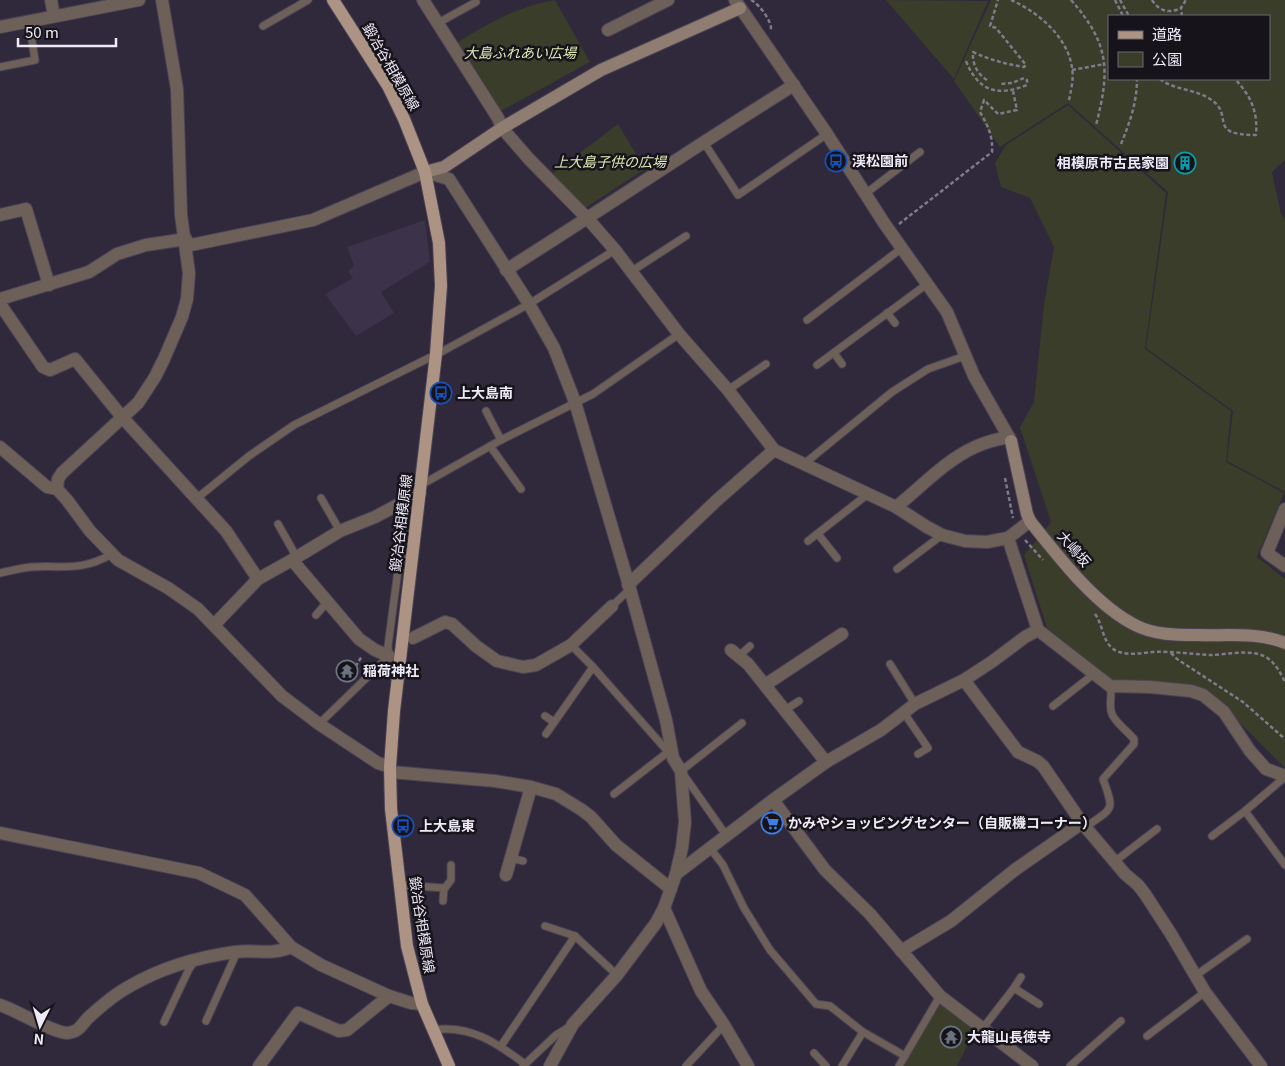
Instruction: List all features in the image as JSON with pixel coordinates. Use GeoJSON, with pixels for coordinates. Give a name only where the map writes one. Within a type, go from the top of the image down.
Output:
{"type":"FeatureCollection","features":[{"type":"Feature","properties":{"kind":"main road","name":"鍛冶谷相模原線"},"geometry":{"type":"LineString","coordinates":[[333,0],[388,86],[404,119],[425,172],[439,243],[441,286],[436,354],[393,719],[390,769],[399,885],[407,946],[422,1004],[450,1066]]}},
{"type":"Feature","properties":{"kind":"street"},"geometry":{"type":"LineString","coordinates":[[51,0],[54,16]]}},
{"type":"Feature","properties":{"kind":"street"},"geometry":{"type":"LineString","coordinates":[[0,27],[139,0]]}},
{"type":"Feature","properties":{"kind":"street"},"geometry":{"type":"LineString","coordinates":[[56,489],[58,478],[62,473],[138,403],[155,377],[182,317],[187,299],[189,273],[181,215],[178,88],[162,0]]}},
{"type":"Feature","properties":{"kind":"street"},"geometry":{"type":"LineString","coordinates":[[0,299],[89,272],[117,254],[146,245],[186,243],[313,220],[425,172],[444,167],[502,128],[601,70],[738,4],[827,134],[864,194],[947,312],[974,376],[1010,439],[1029,518],[1008,538],[987,542],[942,535],[896,508],[774,450],[728,390],[679,334],[615,250],[502,128],[498,118],[423,0]]}},
{"type":"Feature","properties":{"kind":"street"},"geometry":{"type":"LineString","coordinates":[[608,30],[658,6]]}},
{"type":"Feature","properties":{"kind":"street"},"geometry":{"type":"LineString","coordinates":[[506,270],[588,219],[703,141],[794,85]]}},
{"type":"Feature","properties":{"kind":"street"},"geometry":{"type":"LineString","coordinates":[[425,172],[449,179],[529,304],[554,348],[575,402],[629,587],[668,729],[671,755],[681,771],[685,822],[682,848],[676,874],[664,908],[656,923],[617,975],[574,1024],[550,1066]]}},
{"type":"Feature","properties":{"kind":"street"},"geometry":{"type":"LineString","coordinates":[[0,215],[26,208],[49,284]]}},
{"type":"Feature","properties":{"kind":"street"},"geometry":{"type":"LineString","coordinates":[[0,304],[43,367],[50,370],[75,359],[122,417],[226,531],[258,579]]}},
{"type":"Feature","properties":{"kind":"street"},"geometry":{"type":"LineString","coordinates":[[896,508],[954,459],[981,444],[1010,439]]}},
{"type":"Feature","properties":{"kind":"street"},"geometry":{"type":"LineString","coordinates":[[0,447],[47,487],[56,489],[67,500],[79,518],[118,560],[186,600],[214,625],[282,696],[319,724],[378,763],[390,769],[494,781],[531,787],[556,794],[591,817],[616,846],[671,889]]}},
{"type":"Feature","properties":{"kind":"street"},"geometry":{"type":"LineString","coordinates":[[629,587],[716,500],[774,450]]}},
{"type":"Feature","properties":{"kind":"street"},"geometry":{"type":"LineString","coordinates":[[214,625],[258,579],[340,531],[375,517],[420,489]]}},
{"type":"Feature","properties":{"kind":"street"},"geometry":{"type":"LineString","coordinates":[[1285,509],[1267,553],[1285,566]]}},
{"type":"Feature","properties":{"kind":"street","name":"大嶋坂"},"geometry":{"type":"LineString","coordinates":[[1029,518],[1067,566],[1101,602],[1136,626],[1154,632],[1176,635],[1261,637],[1285,643]]}},
{"type":"Feature","properties":{"kind":"street"},"geometry":{"type":"LineString","coordinates":[[1008,538],[1038,630],[1110,686],[1191,691],[1202,695],[1224,712],[1250,751],[1266,769],[1285,777]]}},
{"type":"Feature","properties":{"kind":"street"},"geometry":{"type":"LineString","coordinates":[[294,558],[359,639],[375,650],[389,656]]}},
{"type":"Feature","properties":{"kind":"street"},"geometry":{"type":"LineString","coordinates":[[413,638],[445,622],[452,624],[476,646],[497,661],[524,666],[536,665],[571,645],[612,606]]}},
{"type":"Feature","properties":{"kind":"street"},"geometry":{"type":"LineString","coordinates":[[676,874],[826,762],[881,730],[916,704],[964,680],[1038,630]]}},
{"type":"Feature","properties":{"kind":"street"},"geometry":{"type":"LineString","coordinates":[[765,685],[842,634]]}},
{"type":"Feature","properties":{"kind":"street"},"geometry":{"type":"LineString","coordinates":[[735,653],[748,664],[826,762]]}},
{"type":"Feature","properties":{"kind":"street"},"geometry":{"type":"LineString","coordinates":[[964,680],[1018,752],[1043,766],[1084,825],[1114,862],[1145,894],[1205,992],[1261,1066]]}},
{"type":"Feature","properties":{"kind":"street"},"geometry":{"type":"LineString","coordinates":[[506,875],[517,859],[531,787]]}},
{"type":"Feature","properties":{"kind":"street"},"geometry":{"type":"LineString","coordinates":[[773,800],[825,870],[870,914],[940,996],[1032,1066]]}},
{"type":"Feature","properties":{"kind":"street"},"geometry":{"type":"LineString","coordinates":[[901,951],[951,921],[1016,870],[1084,825]]}},
{"type":"Feature","properties":{"kind":"street"},"geometry":{"type":"LineString","coordinates":[[0,833],[199,873],[245,895],[292,947],[321,965],[389,996],[411,1003],[422,1004]]}},
{"type":"Feature","properties":{"kind":"street"},"geometry":{"type":"LineString","coordinates":[[664,908],[701,991],[748,1066]]}},
{"type":"Feature","properties":{"kind":"street"},"geometry":{"type":"LineString","coordinates":[[0,1005],[67,1033],[75,1031],[108,1001],[130,986],[165,968],[197,959],[237,952],[281,952],[292,947]]}},
{"type":"Feature","properties":{"kind":"street"},"geometry":{"type":"LineString","coordinates":[[259,1066],[298,1013],[338,1031],[346,1030],[389,996]]}},
{"type":"Feature","properties":{"kind":"lane"},"geometry":{"type":"LineString","coordinates":[[263,26],[308,0]]}},
{"type":"Feature","properties":{"kind":"lane"},"geometry":{"type":"LineString","coordinates":[[438,23],[476,2]]}},
{"type":"Feature","properties":{"kind":"lane"},"geometry":{"type":"LineString","coordinates":[[0,67],[35,60],[29,22]]}},
{"type":"Feature","properties":{"kind":"lane"},"geometry":{"type":"LineString","coordinates":[[703,141],[738,195],[827,134]]}},
{"type":"Feature","properties":{"kind":"lane"},"geometry":{"type":"LineString","coordinates":[[864,194],[920,152]]}},
{"type":"Feature","properties":{"kind":"lane"},"geometry":{"type":"LineString","coordinates":[[632,271],[686,236]]}},
{"type":"Feature","properties":{"kind":"lane"},"geometry":{"type":"LineString","coordinates":[[807,320],[902,248]]}},
{"type":"Feature","properties":{"kind":"lane"},"geometry":{"type":"LineString","coordinates":[[196,499],[248,456],[294,425],[436,354],[529,304],[615,250]]}},
{"type":"Feature","properties":{"kind":"lane"},"geometry":{"type":"LineString","coordinates":[[817,365],[927,284]]}},
{"type":"Feature","properties":{"kind":"lane"},"geometry":{"type":"LineString","coordinates":[[888,313],[895,323]]}},
{"type":"Feature","properties":{"kind":"lane"},"geometry":{"type":"LineString","coordinates":[[420,489],[490,446],[593,394],[679,334]]}},
{"type":"Feature","properties":{"kind":"lane"},"geometry":{"type":"LineString","coordinates":[[834,353],[842,364]]}},
{"type":"Feature","properties":{"kind":"lane"},"geometry":{"type":"LineString","coordinates":[[804,464],[892,392],[928,369],[965,356]]}},
{"type":"Feature","properties":{"kind":"lane"},"geometry":{"type":"LineString","coordinates":[[728,390],[766,364]]}},
{"type":"Feature","properties":{"kind":"lane"},"geometry":{"type":"LineString","coordinates":[[486,411],[501,440]]}},
{"type":"Feature","properties":{"kind":"lane"},"geometry":{"type":"LineString","coordinates":[[490,446],[521,489]]}},
{"type":"Feature","properties":{"kind":"lane"},"geometry":{"type":"LineString","coordinates":[[808,542],[868,494]]}},
{"type":"Feature","properties":{"kind":"lane"},"geometry":{"type":"LineString","coordinates":[[321,498],[340,531]]}},
{"type":"Feature","properties":{"kind":"lane"},"geometry":{"type":"LineString","coordinates":[[278,524],[294,558]]}},
{"type":"Feature","properties":{"kind":"lane"},"geometry":{"type":"LineString","coordinates":[[818,534],[837,558]]}},
{"type":"Feature","properties":{"kind":"lane"},"geometry":{"type":"LineString","coordinates":[[897,569],[942,535]]}},
{"type":"Feature","properties":{"kind":"lane"},"geometry":{"type":"LineString","coordinates":[[0,574],[31,567],[79,567],[103,560],[112,554]]}},
{"type":"Feature","properties":{"kind":"lane"},"geometry":{"type":"LineString","coordinates":[[319,724],[389,656],[388,646],[400,555],[412,555]]}},
{"type":"Feature","properties":{"kind":"lane"},"geometry":{"type":"LineString","coordinates":[[612,606],[629,587]]}},
{"type":"Feature","properties":{"kind":"lane"},"geometry":{"type":"LineString","coordinates":[[316,615],[328,601]]}},
{"type":"Feature","properties":{"kind":"lane"},"geometry":{"type":"LineString","coordinates":[[571,645],[671,755],[614,794]]}},
{"type":"Feature","properties":{"kind":"lane"},"geometry":{"type":"LineString","coordinates":[[735,653],[750,646]]}},
{"type":"Feature","properties":{"kind":"lane"},"geometry":{"type":"LineString","coordinates":[[890,664],[916,704]]}},
{"type":"Feature","properties":{"kind":"lane"},"geometry":{"type":"LineString","coordinates":[[546,734],[593,667]]}},
{"type":"Feature","properties":{"kind":"lane"},"geometry":{"type":"LineString","coordinates":[[1053,706],[1095,673]]}},
{"type":"Feature","properties":{"kind":"lane"},"geometry":{"type":"LineString","coordinates":[[1084,825],[1108,810],[1111,800],[1103,779],[1134,744],[1134,739],[1112,716],[1110,702],[1113,696],[1110,686]]}},
{"type":"Feature","properties":{"kind":"lane"},"geometry":{"type":"LineString","coordinates":[[785,710],[799,701]]}},
{"type":"Feature","properties":{"kind":"lane"},"geometry":{"type":"LineString","coordinates":[[904,713],[928,748],[918,754]]}},
{"type":"Feature","properties":{"kind":"lane"},"geometry":{"type":"LineString","coordinates":[[546,716],[554,722]]}},
{"type":"Feature","properties":{"kind":"lane"},"geometry":{"type":"LineString","coordinates":[[726,835],[681,771],[742,723]]}},
{"type":"Feature","properties":{"kind":"lane"},"geometry":{"type":"LineString","coordinates":[[1212,836],[1285,777]]}},
{"type":"Feature","properties":{"kind":"lane"},"geometry":{"type":"LineString","coordinates":[[1245,811],[1285,865]]}},
{"type":"Feature","properties":{"kind":"lane"},"geometry":{"type":"LineString","coordinates":[[1114,862],[1157,829]]}},
{"type":"Feature","properties":{"kind":"lane"},"geometry":{"type":"LineString","coordinates":[[710,848],[723,865],[744,908],[770,950],[816,1004],[830,1006],[863,1032],[905,1056]]}},
{"type":"Feature","properties":{"kind":"lane"},"geometry":{"type":"LineString","coordinates":[[443,901],[444,888],[451,880],[451,865]]}},
{"type":"Feature","properties":{"kind":"lane"},"geometry":{"type":"LineString","coordinates":[[399,885],[444,888]]}},
{"type":"Feature","properties":{"kind":"lane"},"geometry":{"type":"LineString","coordinates":[[545,926],[575,936],[617,975]]}},
{"type":"Feature","properties":{"kind":"lane"},"geometry":{"type":"LineString","coordinates":[[501,1046],[575,936]]}},
{"type":"Feature","properties":{"kind":"lane"},"geometry":{"type":"LineString","coordinates":[[1195,976],[1247,938]]}},
{"type":"Feature","properties":{"kind":"lane"},"geometry":{"type":"LineString","coordinates":[[206,1021],[237,952]]}},
{"type":"Feature","properties":{"kind":"lane"},"geometry":{"type":"LineString","coordinates":[[164,1022],[189,969],[197,959]]}},
{"type":"Feature","properties":{"kind":"lane"},"geometry":{"type":"LineString","coordinates":[[983,1028],[1021,977]]}},
{"type":"Feature","properties":{"kind":"lane"},"geometry":{"type":"LineString","coordinates":[[1014,988],[1039,1004]]}},
{"type":"Feature","properties":{"kind":"lane"},"geometry":{"type":"LineString","coordinates":[[1147,1036],[1205,992]]}},
{"type":"Feature","properties":{"kind":"lane"},"geometry":{"type":"LineString","coordinates":[[899,1066],[940,996]]}},
{"type":"Feature","properties":{"kind":"lane"},"geometry":{"type":"LineString","coordinates":[[1070,1066],[1121,1020]]}},
{"type":"Feature","properties":{"kind":"lane"},"geometry":{"type":"LineString","coordinates":[[433,1030],[444,1028],[462,1030],[484,1037],[501,1046],[524,1065],[556,1034],[574,1024]]}},
{"type":"Feature","properties":{"kind":"lane"},"geometry":{"type":"LineString","coordinates":[[686,1066],[724,1025]]}},
{"type":"Feature","properties":{"kind":"lane"},"geometry":{"type":"LineString","coordinates":[[842,1066],[863,1032]]}},
{"type":"Feature","properties":{"kind":"lane"},"geometry":{"type":"LineString","coordinates":[[814,1053],[826,1066]]}},
{"type":"Feature","properties":{"kind":"path"},"geometry":{"type":"LineString","coordinates":[[751,0],[756,2],[771,26],[770,32]]}},
{"type":"Feature","properties":{"kind":"path"},"geometry":{"type":"LineString","coordinates":[[987,80],[977,72],[973,52],[1009,65],[1024,67],[1026,65],[996,28],[990,26],[998,0]]}},
{"type":"Feature","properties":{"kind":"path"},"geometry":{"type":"LineString","coordinates":[[1011,0],[1029,9],[1052,29],[1070,57],[1072,82],[1068,100]]}},
{"type":"Feature","properties":{"kind":"path"},"geometry":{"type":"LineString","coordinates":[[1071,0],[1086,18],[1098,40],[1107,70],[1104,93],[1096,125]]}},
{"type":"Feature","properties":{"kind":"path"},"geometry":{"type":"LineString","coordinates":[[1115,0],[1122,15]]}},
{"type":"Feature","properties":{"kind":"path"},"geometry":{"type":"LineString","coordinates":[[1120,0],[1128,15]]}},
{"type":"Feature","properties":{"kind":"path"},"geometry":{"type":"LineString","coordinates":[[1152,0],[1156,7],[1171,12],[1181,8],[1186,0]]}},
{"type":"Feature","properties":{"kind":"path"},"geometry":{"type":"LineString","coordinates":[[1181,8],[1182,15]]}},
{"type":"Feature","properties":{"kind":"path"},"geometry":{"type":"LineString","coordinates":[[966,61],[970,72],[978,82],[991,89],[1013,91],[1027,85],[1027,80],[1024,78],[1012,83],[1000,84]]}},
{"type":"Feature","properties":{"kind":"path"},"geometry":{"type":"LineString","coordinates":[[1072,70],[1105,64]]}},
{"type":"Feature","properties":{"kind":"path"},"geometry":{"type":"LineString","coordinates":[[1121,144],[1132,117],[1137,94],[1137,80]]}},
{"type":"Feature","properties":{"kind":"path"},"geometry":{"type":"LineString","coordinates":[[1161,80],[1165,83],[1200,93],[1211,99],[1218,105],[1226,128],[1231,133],[1256,135],[1256,119],[1253,104],[1245,90],[1236,80]]}},
{"type":"Feature","properties":{"kind":"path"},"geometry":{"type":"LineString","coordinates":[[890,231],[992,152],[989,129],[980,112],[984,100],[998,114],[1017,110],[1013,91]]}},
{"type":"Feature","properties":{"kind":"path"},"geometry":{"type":"LineString","coordinates":[[352,672],[367,649]]}},
{"type":"Feature","properties":{"kind":"path"},"geometry":{"type":"LineString","coordinates":[[1170,652],[1177,659],[1243,702],[1285,739]]}},
{"type":"Feature","properties":{"kind":"shaded area"},"geometry":{"type":"Polygon","coordinates":[[[425,220],[430,262],[381,292],[394,313],[356,336],[325,294],[353,278],[348,271],[354,266],[347,247],[425,220]]]}},
{"type":"Feature","properties":{"kind":"green space","name":"大島ふれあい広場"},"geometry":{"type":"Polygon","coordinates":[[[555,0],[590,62],[501,111],[458,42],[516,11],[555,0]]]}},
{"type":"Feature","properties":{"kind":"green space"},"geometry":{"type":"Polygon","coordinates":[[[886,0],[988,1],[954,79],[886,0]]]}},
{"type":"Feature","properties":{"kind":"green space"},"geometry":{"type":"Polygon","coordinates":[[[991,0],[1285,0],[1285,160],[1272,172],[1281,214],[1285,219],[1285,492],[1227,461],[1233,411],[1146,348],[1168,192],[1068,103],[1000,147],[954,81],[991,0]]]}},
{"type":"Feature","properties":{"kind":"green space"},"geometry":{"type":"Polygon","coordinates":[[[1068,105],[1166,193],[1145,349],[1231,411],[1226,462],[1284,493],[1257,557],[1285,579],[1285,768],[1211,694],[1122,688],[1047,628],[1024,555],[1051,522],[1020,427],[1034,402],[1044,304],[1054,247],[1030,198],[1001,187],[995,163],[1006,145],[1068,105]]]}},
{"type":"Feature","properties":{"kind":"green space","name":"上大島子供の広場"},"geometry":{"type":"Polygon","coordinates":[[[618,124],[645,169],[585,208],[552,174],[618,124]]]}},
{"type":"Feature","properties":{"kind":"green space","name":"大龍山長徳寺"},"geometry":{"type":"Polygon","coordinates":[[[942,1004],[975,1030],[957,1066],[903,1066],[939,1006],[942,1004]]]}},
{"type":"Feature","properties":{"kind":"place","name":"渓松園前"},"geometry":{"type":"Point","coordinates":[836,161]}},
{"type":"Feature","properties":{"kind":"place","name":"相模原市古民家園"},"geometry":{"type":"Point","coordinates":[1185,163]}},
{"type":"Feature","properties":{"kind":"place","name":"上大島南"},"geometry":{"type":"Point","coordinates":[441,393]}},
{"type":"Feature","properties":{"kind":"place","name":"稲荷神社"},"geometry":{"type":"Point","coordinates":[347,671]}},
{"type":"Feature","properties":{"kind":"place","name":"かみやショッピングセンター（自販機コーナー）"},"geometry":{"type":"Point","coordinates":[772,823]}},
{"type":"Feature","properties":{"kind":"place","name":"上大島東"},"geometry":{"type":"Point","coordinates":[403,826]}},
{"type":"Feature","properties":{"kind":"place","name":"大龍山長徳寺"},"geometry":{"type":"Point","coordinates":[951,1037]}}]}
